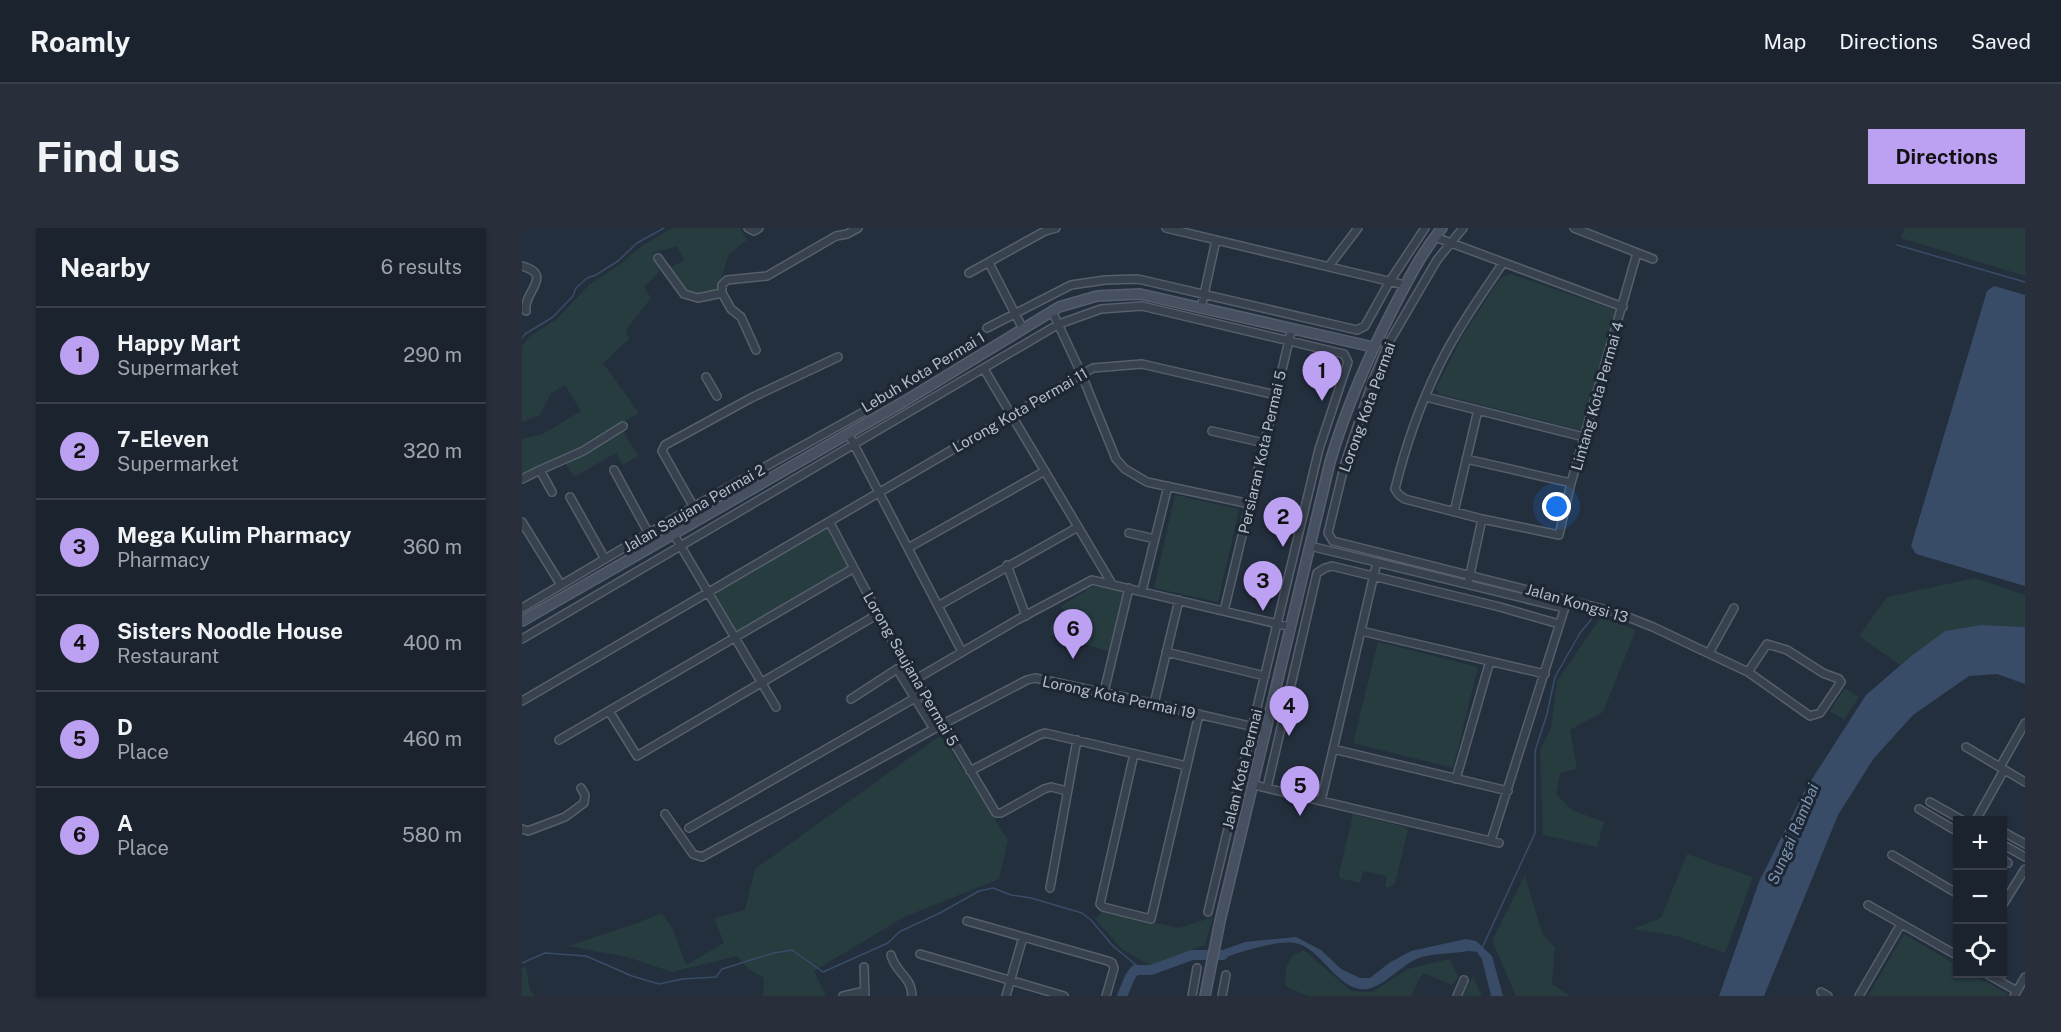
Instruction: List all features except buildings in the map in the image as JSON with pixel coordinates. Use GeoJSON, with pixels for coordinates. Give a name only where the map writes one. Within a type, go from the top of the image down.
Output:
{"type":"FeatureCollection","features":[{"type":"Feature","properties":{"kind":"street"},"geometry":{"type":"LineString","coordinates":[[748,228],[754,231],[759,228]]}},
{"type":"Feature","properties":{"kind":"street"},"geometry":{"type":"LineString","coordinates":[[756,350],[741,317],[731,309],[722,293],[722,285],[727,280],[767,276],[836,236],[847,234],[858,228]]}},
{"type":"Feature","properties":{"kind":"street"},"geometry":{"type":"LineString","coordinates":[[969,273],[1044,230],[1056,228]]}},
{"type":"Feature","properties":{"kind":"street"},"geometry":{"type":"LineString","coordinates":[[1166,228],[1405,285]]}},
{"type":"Feature","properties":{"kind":"street"},"geometry":{"type":"LineString","coordinates":[[1329,266],[1358,228]]}},
{"type":"Feature","properties":{"kind":"street"},"geometry":{"type":"LineString","coordinates":[[1390,281],[1425,228]]}},
{"type":"Feature","properties":{"kind":"street","name":"Jalan Kota Permai"},"geometry":{"type":"LineString","coordinates":[[1205,996],[1330,462],[1373,346],[1405,285],[1442,228]]}},
{"type":"Feature","properties":{"kind":"street","name":"Lorong Kota Permai"},"geometry":{"type":"LineString","coordinates":[[1328,533],[1345,463],[1372,382],[1388,344],[1449,243],[1462,228]]}},
{"type":"Feature","properties":{"kind":"street"},"geometry":{"type":"LineString","coordinates":[[1574,228],[1653,259]]}},
{"type":"Feature","properties":{"kind":"street"},"geometry":{"type":"LineString","coordinates":[[1435,237],[1623,307]]}},
{"type":"Feature","properties":{"kind":"street"},"geometry":{"type":"LineString","coordinates":[[1201,308],[1216,240]]}},
{"type":"Feature","properties":{"kind":"street","name":"Lintang Kota Permai 4"},"geometry":{"type":"LineString","coordinates":[[1482,519],[1559,535],[1571,483],[1637,253]]}},
{"type":"Feature","properties":{"kind":"street"},"geometry":{"type":"LineString","coordinates":[[658,258],[684,294],[698,297],[722,293]]}},
{"type":"Feature","properties":{"kind":"street"},"geometry":{"type":"LineString","coordinates":[[989,263],[1023,328]]}},
{"type":"Feature","properties":{"kind":"street"},"geometry":{"type":"LineString","coordinates":[[1468,584],[1482,519],[1405,499],[1395,489],[1406,446],[1438,367],[1482,293],[1503,264]]}},
{"type":"Feature","properties":{"kind":"street"},"geometry":{"type":"LineString","coordinates":[[522,266],[531,268],[536,278],[533,288],[524,301],[526,311]]}},
{"type":"Feature","properties":{"kind":"street","name":"Lebuh Kota Permai 1"},"geometry":{"type":"LineString","coordinates":[[987,328],[1071,285],[1105,280],[1138,279],[1357,330],[1365,326],[1390,281]]}},
{"type":"Feature","properties":{"kind":"street","name":"Lebuh Kota Permai 1"},"geometry":{"type":"LineString","coordinates":[[522,621],[915,395],[1059,307],[1097,296],[1140,294],[1373,346]]}},
{"type":"Feature","properties":{"kind":"street","name":"Lebuh Kota Permai 1"},"geometry":{"type":"LineString","coordinates":[[522,639],[1059,324],[1101,309],[1142,306],[1344,354]]}},
{"type":"Feature","properties":{"kind":"street"},"geometry":{"type":"LineString","coordinates":[[1052,311],[1081,373],[1116,459],[1125,469],[1144,480],[1250,504]]}},
{"type":"Feature","properties":{"kind":"street"},"geometry":{"type":"LineString","coordinates":[[1320,334],[1323,321]]}},
{"type":"Feature","properties":{"kind":"street","name":"Persiaran Kota Permai 5"},"geometry":{"type":"LineString","coordinates":[[1224,611],[1292,328]]}},
{"type":"Feature","properties":{"kind":"street","name":"Jalan Kota Permai"},"geometry":{"type":"LineString","coordinates":[[1208,912],[1314,470],[1348,362],[1344,354]]}},
{"type":"Feature","properties":{"kind":"street"},"geometry":{"type":"LineString","coordinates":[[699,518],[662,451],[665,445],[751,398],[838,357]]}},
{"type":"Feature","properties":{"kind":"street","name":"Lorong Kota Permai 11"},"geometry":{"type":"LineString","coordinates":[[522,701],[1093,368],[1142,364],[1276,395]]}},
{"type":"Feature","properties":{"kind":"street"},"geometry":{"type":"LineString","coordinates":[[984,369],[1112,584]]}},
{"type":"Feature","properties":{"kind":"street"},"geometry":{"type":"LineString","coordinates":[[706,377],[717,396]]}},
{"type":"Feature","properties":{"kind":"street"},"geometry":{"type":"LineString","coordinates":[[1426,397],[1584,437]]}},
{"type":"Feature","properties":{"kind":"street"},"geometry":{"type":"LineString","coordinates":[[1332,407],[1347,411]]}},
{"type":"Feature","properties":{"kind":"street","name":"Jalan Saujana Permai 2"},"geometry":{"type":"LineString","coordinates":[[522,608],[693,507],[867,410]]}},
{"type":"Feature","properties":{"kind":"street"},"geometry":{"type":"LineString","coordinates":[[1454,512],[1478,410]]}},
{"type":"Feature","properties":{"kind":"street"},"geometry":{"type":"LineString","coordinates":[[522,479],[583,451],[623,426]]}},
{"type":"Feature","properties":{"kind":"street"},"geometry":{"type":"LineString","coordinates":[[1212,430],[1264,443]]}},
{"type":"Feature","properties":{"kind":"street"},"geometry":{"type":"LineString","coordinates":[[848,433],[962,652]]}},
{"type":"Feature","properties":{"kind":"street"},"geometry":{"type":"LineString","coordinates":[[1466,459],[1571,483]]}},
{"type":"Feature","properties":{"kind":"street"},"geometry":{"type":"LineString","coordinates":[[540,470],[552,492]]}},
{"type":"Feature","properties":{"kind":"street"},"geometry":{"type":"LineString","coordinates":[[614,470],[649,534]]}},
{"type":"Feature","properties":{"kind":"street"},"geometry":{"type":"LineString","coordinates":[[908,548],[1045,471]]}},
{"type":"Feature","properties":{"kind":"street"},"geometry":{"type":"LineString","coordinates":[[1142,591],[1168,486]]}},
{"type":"Feature","properties":{"kind":"street"},"geometry":{"type":"LineString","coordinates":[[570,497],[605,559]]}},
{"type":"Feature","properties":{"kind":"street"},"geometry":{"type":"LineString","coordinates":[[522,522],[561,585]]}},
{"type":"Feature","properties":{"kind":"street","name":"Lorong Saujana Permai 5"},"geometry":{"type":"LineString","coordinates":[[830,522],[878,614],[996,813],[1001,813],[1044,789],[1051,787],[1067,791]]}},
{"type":"Feature","properties":{"kind":"street"},"geometry":{"type":"LineString","coordinates":[[938,606],[1078,527]]}},
{"type":"Feature","properties":{"kind":"street"},"geometry":{"type":"LineString","coordinates":[[1129,533],[1155,539]]}},
{"type":"Feature","properties":{"kind":"street","name":"Jalan Kongsi 13"},"geometry":{"type":"LineString","coordinates":[[1328,533],[1333,541],[1624,615],[1748,672],[1810,716],[1820,713],[1841,682],[1787,650],[1767,644],[1748,672]]}},
{"type":"Feature","properties":{"kind":"street"},"geometry":{"type":"LineString","coordinates":[[673,534],[776,707]]}},
{"type":"Feature","properties":{"kind":"street"},"geometry":{"type":"LineString","coordinates":[[1310,546],[1564,608]]}},
{"type":"Feature","properties":{"kind":"street"},"geometry":{"type":"LineString","coordinates":[[1321,801],[1377,562]]}},
{"type":"Feature","properties":{"kind":"street"},"geometry":{"type":"LineString","coordinates":[[1007,566],[1026,616]]}},
{"type":"Feature","properties":{"kind":"street","name":"Jalan Kota Permai"},"geometry":{"type":"LineString","coordinates":[[1267,788],[1317,573],[1332,566],[1374,576]]}},
{"type":"Feature","properties":{"kind":"street"},"geometry":{"type":"LineString","coordinates":[[559,740],[854,568]]}},
{"type":"Feature","properties":{"kind":"street"},"geometry":{"type":"LineString","coordinates":[[1374,576],[1559,624]]}},
{"type":"Feature","properties":{"kind":"street"},"geometry":{"type":"LineString","coordinates":[[916,679],[1092,580],[1292,627]]}},
{"type":"Feature","properties":{"kind":"street"},"geometry":{"type":"LineString","coordinates":[[1104,692],[1129,588]]}},
{"type":"Feature","properties":{"kind":"street"},"geometry":{"type":"LineString","coordinates":[[1254,785],[1495,842],[1508,791],[1567,599]]}},
{"type":"Feature","properties":{"kind":"street"},"geometry":{"type":"LineString","coordinates":[[1154,704],[1179,600]]}},
{"type":"Feature","properties":{"kind":"street"},"geometry":{"type":"LineString","coordinates":[[1709,653],[1734,608]]}},
{"type":"Feature","properties":{"kind":"street"},"geometry":{"type":"LineString","coordinates":[[609,711],[637,756],[878,614]]}},
{"type":"Feature","properties":{"kind":"street"},"geometry":{"type":"LineString","coordinates":[[1361,630],[1545,674]]}},
{"type":"Feature","properties":{"kind":"street"},"geometry":{"type":"LineString","coordinates":[[1166,652],[1265,676]]}},
{"type":"Feature","properties":{"kind":"street"},"geometry":{"type":"LineString","coordinates":[[1285,652],[1298,656]]}},
{"type":"Feature","properties":{"kind":"street"},"geometry":{"type":"LineString","coordinates":[[1456,779],[1490,661]]}},
{"type":"Feature","properties":{"kind":"street"},"geometry":{"type":"LineString","coordinates":[[851,699],[897,669],[934,729]]}},
{"type":"Feature","properties":{"kind":"street","name":"Lorong Kota Permai 19"},"geometry":{"type":"LineString","coordinates":[[665,814],[693,854],[702,857],[943,724],[1035,678],[1267,730]]}},
{"type":"Feature","properties":{"kind":"street"},"geometry":{"type":"LineString","coordinates":[[689,828],[915,698]]}},
{"type":"Feature","properties":{"kind":"street"},"geometry":{"type":"LineString","coordinates":[[1134,754],[1100,904],[1103,907],[1151,919],[1199,714]]}},
{"type":"Feature","properties":{"kind":"street"},"geometry":{"type":"LineString","coordinates":[[1978,816],[2025,723]]}},
{"type":"Feature","properties":{"kind":"street"},"geometry":{"type":"LineString","coordinates":[[970,771],[1044,733],[1187,766]]}},
{"type":"Feature","properties":{"kind":"street"},"geometry":{"type":"LineString","coordinates":[[1050,888],[1077,740]]}},
{"type":"Feature","properties":{"kind":"street"},"geometry":{"type":"LineString","coordinates":[[1966,747],[2025,782]]}},
{"type":"Feature","properties":{"kind":"street"},"geometry":{"type":"LineString","coordinates":[[1333,749],[1508,791]]}},
{"type":"Feature","properties":{"kind":"street"},"geometry":{"type":"LineString","coordinates":[[522,828],[528,831],[565,817],[584,803],[585,795],[582,788]]}},
{"type":"Feature","properties":{"kind":"street"},"geometry":{"type":"LineString","coordinates":[[1930,802],[1955,816]]}},
{"type":"Feature","properties":{"kind":"street"},"geometry":{"type":"LineString","coordinates":[[1919,809],[1953,829]]}},
{"type":"Feature","properties":{"kind":"street"},"geometry":{"type":"LineString","coordinates":[[1227,833],[1241,837]]}},
{"type":"Feature","properties":{"kind":"street"},"geometry":{"type":"LineString","coordinates":[[2007,834],[2025,844]]}},
{"type":"Feature","properties":{"kind":"street"},"geometry":{"type":"LineString","coordinates":[[2007,847],[2025,857]]}},
{"type":"Feature","properties":{"kind":"street"},"geometry":{"type":"LineString","coordinates":[[1892,855],[1953,891]]}},
{"type":"Feature","properties":{"kind":"street"},"geometry":{"type":"LineString","coordinates":[[2007,898],[2025,869]]}},
{"type":"Feature","properties":{"kind":"street"},"geometry":{"type":"LineString","coordinates":[[1868,904],[1953,953]]}},
{"type":"Feature","properties":{"kind":"street"},"geometry":{"type":"LineString","coordinates":[[967,921],[1112,963],[1114,968],[1106,996]]}},
{"type":"Feature","properties":{"kind":"street"},"geometry":{"type":"LineString","coordinates":[[1859,996],[1901,924]]}},
{"type":"Feature","properties":{"kind":"street"},"geometry":{"type":"LineString","coordinates":[[1006,996],[1023,937]]}},
{"type":"Feature","properties":{"kind":"street"},"geometry":{"type":"LineString","coordinates":[[920,954],[1064,996]]}},
{"type":"Feature","properties":{"kind":"street"},"geometry":{"type":"LineString","coordinates":[[891,955],[894,965],[912,986],[912,996]]}},
{"type":"Feature","properties":{"kind":"street"},"geometry":{"type":"LineString","coordinates":[[843,996],[865,993],[864,967]]}},
{"type":"Feature","properties":{"kind":"street"},"geometry":{"type":"LineString","coordinates":[[1191,996],[1197,968]]}},
{"type":"Feature","properties":{"kind":"street"},"geometry":{"type":"LineString","coordinates":[[1222,996],[1226,975]]}},
{"type":"Feature","properties":{"kind":"street"},"geometry":{"type":"LineString","coordinates":[[1993,978],[2015,993],[2025,977]]}},
{"type":"Feature","properties":{"kind":"street"},"geometry":{"type":"LineString","coordinates":[[1195,979],[1208,980]]}},
{"type":"Feature","properties":{"kind":"street"},"geometry":{"type":"LineString","coordinates":[[1457,996],[1464,980]]}},
{"type":"Feature","properties":{"kind":"green space"},"geometry":{"type":"Polygon","coordinates":[[[672,228],[740,228],[747,240],[729,254],[717,291],[698,295],[686,292],[669,268],[684,261],[677,246],[652,253],[660,271],[644,287],[651,298],[626,330],[629,339],[603,363],[639,413],[623,422],[621,428],[638,456],[623,465],[616,453],[574,477],[564,462],[522,473],[522,439],[543,434],[581,411],[565,385],[551,393],[540,415],[522,422],[522,346],[529,337],[557,319],[589,285],[622,263],[642,246],[672,228]]]}},
{"type":"Feature","properties":{"kind":"green space"},"geometry":{"type":"Polygon","coordinates":[[[1904,228],[2025,228],[2025,276],[1901,238],[1904,228]]]}},
{"type":"Feature","properties":{"kind":"green space"},"geometry":{"type":"Polygon","coordinates":[[[1511,274],[1618,311],[1583,431],[1439,394],[1436,388],[1463,335],[1501,277],[1511,274]]]}},
{"type":"Feature","properties":{"kind":"green space"},"geometry":{"type":"Polygon","coordinates":[[[1175,495],[1239,509],[1218,602],[1154,588],[1175,495]]]}},
{"type":"Feature","properties":{"kind":"green space"},"geometry":{"type":"Polygon","coordinates":[[[831,525],[854,564],[737,632],[713,595],[831,525]]]}},
{"type":"Feature","properties":{"kind":"green space"},"geometry":{"type":"Polygon","coordinates":[[[1975,578],[2025,595],[2025,627],[1981,625],[1910,657],[1900,665],[1859,636],[1887,597],[1975,578]]]}},
{"type":"Feature","properties":{"kind":"green space"},"geometry":{"type":"Polygon","coordinates":[[[1093,586],[1123,592],[1109,651],[1049,635],[1051,624],[1066,613],[1061,606],[1093,586]]]}},
{"type":"Feature","properties":{"kind":"green space"},"geometry":{"type":"Polygon","coordinates":[[[1601,617],[1636,630],[1603,712],[1570,730],[1577,769],[1560,773],[1556,794],[1572,810],[1604,822],[1597,847],[1543,835],[1540,750],[1551,728],[1557,681],[1601,617]]]}},
{"type":"Feature","properties":{"kind":"green space"},"geometry":{"type":"Polygon","coordinates":[[[1378,642],[1478,667],[1453,768],[1353,743],[1378,642]]]}},
{"type":"Feature","properties":{"kind":"green space"},"geometry":{"type":"Polygon","coordinates":[[[1845,688],[1859,697],[1844,720],[1830,711],[1845,688]]]}},
{"type":"Feature","properties":{"kind":"green space"},"geometry":{"type":"Polygon","coordinates":[[[941,735],[1008,840],[999,879],[904,917],[814,971],[826,996],[763,996],[764,978],[748,969],[737,956],[672,972],[627,957],[568,946],[662,913],[673,929],[686,965],[724,943],[714,918],[745,910],[755,869],[941,735]]]}},
{"type":"Feature","properties":{"kind":"green space"},"geometry":{"type":"Polygon","coordinates":[[[1353,814],[1405,827],[1408,830],[1395,884],[1388,888],[1385,887],[1387,876],[1363,871],[1360,883],[1340,878],[1353,814]]]}},
{"type":"Feature","properties":{"kind":"green space"},"geometry":{"type":"Polygon","coordinates":[[[1687,854],[1753,877],[1725,953],[1677,936],[1633,929],[1661,918],[1687,854]]]}},
{"type":"Feature","properties":{"kind":"green space"},"geometry":{"type":"Polygon","coordinates":[[[1525,875],[1542,933],[1555,947],[1552,984],[1570,996],[1516,996],[1492,941],[1525,875]]]}},
{"type":"Feature","properties":{"kind":"green space"},"geometry":{"type":"Polygon","coordinates":[[[1103,911],[1179,928],[1213,917],[1205,945],[1150,965],[1122,949],[1095,919],[1103,911]]]}},
{"type":"Feature","properties":{"kind":"green space"},"geometry":{"type":"Polygon","coordinates":[[[1904,934],[1953,963],[1953,978],[1979,978],[2008,994],[2007,996],[1868,996],[1904,934]]]}},
{"type":"Feature","properties":{"kind":"green space"},"geometry":{"type":"Polygon","coordinates":[[[1304,950],[1351,991],[1372,992],[1408,969],[1449,959],[1459,977],[1452,985],[1424,973],[1411,996],[1308,996],[1285,986],[1286,968],[1293,955],[1304,950]]]}},
{"type":"Feature","properties":{"kind":"green space"},"geometry":{"type":"Polygon","coordinates":[[[526,967],[530,990],[535,996],[522,996],[522,968],[526,967]]]}},
{"type":"Feature","properties":{"kind":"green space"},"geometry":{"type":"Polygon","coordinates":[[[1473,976],[1482,996],[1463,996],[1473,976]]]}},
{"type":"Feature","properties":{"kind":"water"},"geometry":{"type":"Polygon","coordinates":[[[1994,286],[2025,295],[2025,586],[1916,554],[1911,546],[1987,291],[1994,286]]]}},
{"type":"Feature","properties":{"kind":"water","name":"Sungai Rambai"},"geometry":{"type":"Polygon","coordinates":[[[1981,625],[2025,627],[2025,684],[1997,674],[1969,676],[1913,715],[1874,758],[1838,815],[1764,996],[1719,996],[1759,882],[1805,790],[1866,695],[1910,657],[1945,631],[1981,625]]]}},
{"type":"Feature","properties":{"kind":"water"},"geometry":{"type":"Polygon","coordinates":[[[1296,937],[1321,950],[1341,969],[1360,978],[1370,978],[1389,963],[1411,951],[1466,939],[1476,941],[1492,956],[1503,996],[1491,996],[1482,959],[1477,952],[1469,951],[1419,958],[1380,984],[1367,989],[1347,984],[1313,952],[1295,943],[1267,945],[1218,960],[1220,951],[1245,942],[1296,937]]]}},
{"type":"Feature","properties":{"kind":"waterway"},"geometry":{"type":"LineString","coordinates":[[522,338],[553,317],[587,278],[618,261],[637,243],[664,228]]}},
{"type":"Feature","properties":{"kind":"waterway"},"geometry":{"type":"LineString","coordinates":[[1897,245],[2025,282]]}},
{"type":"Feature","properties":{"kind":"waterway"},"geometry":{"type":"LineString","coordinates":[[1482,948],[1535,833],[1535,751],[1547,714],[1555,677],[1580,633],[1595,615]]}},
{"type":"Feature","properties":{"kind":"waterway"},"geometry":{"type":"LineString","coordinates":[[522,963],[545,953],[586,956],[632,976],[659,984],[682,979],[716,977],[722,969],[774,953],[792,950],[823,972],[888,943],[899,932],[979,891],[993,888],[1011,895],[1031,898],[1082,913],[1113,946],[1142,970]]}},
{"type":"Feature","properties":{"kind":"waterway"},"geometry":{"type":"LineString","coordinates":[[1122,996],[1135,970],[1151,970],[1192,955],[1223,955]]}},
{"type":"Feature","properties":{"kind":"place","name":"Happy Mart"},"geometry":{"type":"Point","coordinates":[1322,401]}},
{"type":"Feature","properties":{"kind":"place","name":"7-Eleven"},"geometry":{"type":"Point","coordinates":[1283,547]}},
{"type":"Feature","properties":{"kind":"place","name":"Mega Kulim Pharmacy"},"geometry":{"type":"Point","coordinates":[1263,611]}},
{"type":"Feature","properties":{"kind":"place","name":"A"},"geometry":{"type":"Point","coordinates":[1073,659]}},
{"type":"Feature","properties":{"kind":"place","name":"Sisters Noodle House"},"geometry":{"type":"Point","coordinates":[1289,736]}},
{"type":"Feature","properties":{"kind":"place","name":"D"},"geometry":{"type":"Point","coordinates":[1300,816]}}]}
